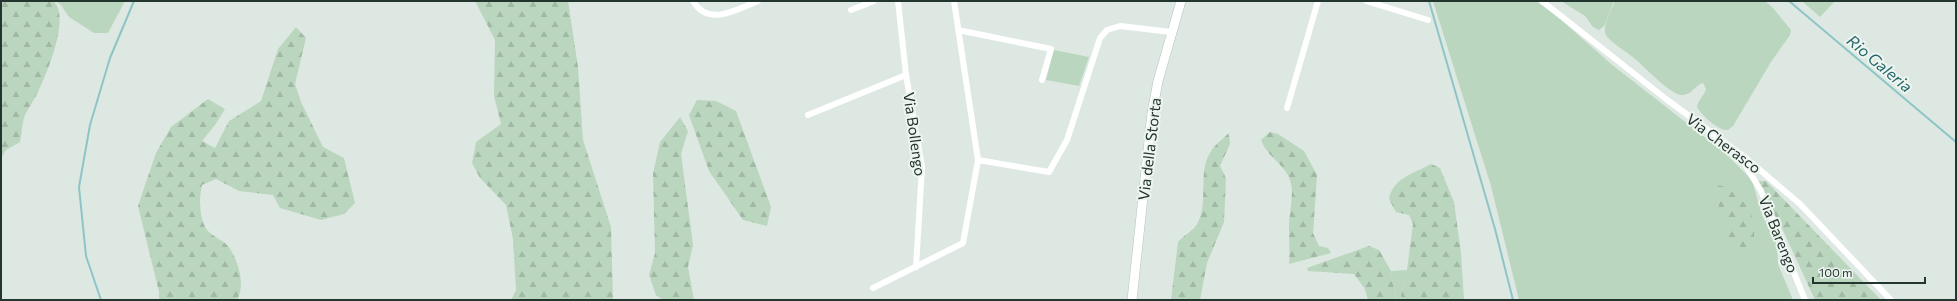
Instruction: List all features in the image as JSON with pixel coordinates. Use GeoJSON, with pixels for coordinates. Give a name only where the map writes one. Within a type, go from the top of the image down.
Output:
{"type":"FeatureCollection","features":[{"type":"Feature","properties":{"kind":"main road","name":"Via della Storta"},"geometry":{"type":"LineString","coordinates":[[1132,300],[1152,113],[1158,81],[1181,1]]}},
{"type":"Feature","properties":{"kind":"street"},"geometry":{"type":"LineString","coordinates":[[693,1],[702,12],[714,16],[725,14],[758,1]]}},
{"type":"Feature","properties":{"kind":"street"},"geometry":{"type":"LineString","coordinates":[[851,10],[874,1]]}},
{"type":"Feature","properties":{"kind":"street","name":"Via Bollengo"},"geometry":{"type":"LineString","coordinates":[[898,1],[906,75],[920,150],[922,175],[916,267]]}},
{"type":"Feature","properties":{"kind":"street"},"geometry":{"type":"LineString","coordinates":[[873,288],[963,243],[978,160],[954,1]]}},
{"type":"Feature","properties":{"kind":"street"},"geometry":{"type":"LineString","coordinates":[[1287,108],[1318,1]]}},
{"type":"Feature","properties":{"kind":"street"},"geometry":{"type":"LineString","coordinates":[[1366,1],[1428,20]]}},
{"type":"Feature","properties":{"kind":"street","name":"Via Cherasco"},"geometry":{"type":"LineString","coordinates":[[1542,1],[1666,99],[1736,151],[1800,204],[1891,300]]}},
{"type":"Feature","properties":{"kind":"street"},"geometry":{"type":"LineString","coordinates":[[978,160],[1049,172],[1067,140],[1096,49],[1104,33],[1111,28],[1120,26],[1171,32]]}},
{"type":"Feature","properties":{"kind":"street"},"geometry":{"type":"LineString","coordinates":[[958,30],[1050,49],[1042,80]]}},
{"type":"Feature","properties":{"kind":"street"},"geometry":{"type":"LineString","coordinates":[[808,114],[906,75]]}},
{"type":"Feature","properties":{"kind":"street","name":"Via Barengo"},"geometry":{"type":"LineString","coordinates":[[1736,151],[1762,191],[1805,300]]}},
{"type":"Feature","properties":{"kind":"green space"},"geometry":{"type":"Polygon","coordinates":[[[1,1],[53,1],[58,9],[60,20],[55,48],[45,76],[25,115],[20,142],[6,150],[1,158],[1,1]]]}},
{"type":"Feature","properties":{"kind":"green space"},"geometry":{"type":"Polygon","coordinates":[[[56,1],[125,1],[108,33],[94,33],[69,17],[61,5],[56,1]]]}},
{"type":"Feature","properties":{"kind":"green space"},"geometry":{"type":"Polygon","coordinates":[[[475,1],[568,1],[578,67],[583,140],[611,227],[613,300],[511,300],[516,290],[513,239],[506,205],[480,178],[472,163],[476,142],[501,124],[494,96],[495,40],[475,1]]]}},
{"type":"Feature","properties":{"kind":"green space"},"geometry":{"type":"Polygon","coordinates":[[[1433,1],[1536,1],[1559,18],[1611,64],[1725,153],[1752,180],[1762,215],[1777,244],[1778,264],[1793,300],[1519,300],[1491,186],[1433,1]]]}},
{"type":"Feature","properties":{"kind":"green space"},"geometry":{"type":"Polygon","coordinates":[[[1561,1],[1614,1],[1604,26],[1599,30],[1593,27],[1585,16],[1561,1]]]}},
{"type":"Feature","properties":{"kind":"green space"},"geometry":{"type":"Polygon","coordinates":[[[1615,1],[1765,1],[1773,8],[1791,30],[1790,35],[1771,62],[1733,126],[1728,130],[1724,130],[1711,122],[1697,107],[1706,89],[1703,83],[1685,95],[1677,94],[1664,85],[1634,58],[1608,38],[1605,32],[1605,27],[1615,1]]]}},
{"type":"Feature","properties":{"kind":"green space"},"geometry":{"type":"Polygon","coordinates":[[[1802,1],[1835,1],[1820,17],[1802,1]]]}},
{"type":"Feature","properties":{"kind":"green space"},"geometry":{"type":"Polygon","coordinates":[[[296,27],[306,38],[295,84],[301,102],[323,147],[344,158],[355,203],[344,214],[321,220],[280,208],[273,195],[239,191],[216,179],[202,185],[200,206],[203,222],[209,232],[227,245],[231,250],[240,272],[240,294],[237,300],[159,300],[159,292],[138,206],[156,153],[171,127],[208,99],[225,109],[215,125],[202,141],[215,148],[229,121],[261,101],[278,49],[296,27]]]}},
{"type":"Feature","properties":{"kind":"green space"},"geometry":{"type":"Polygon","coordinates":[[[1054,50],[1089,57],[1079,86],[1046,80],[1054,50]]]}},
{"type":"Feature","properties":{"kind":"green space"},"geometry":{"type":"Polygon","coordinates":[[[697,100],[716,101],[736,111],[771,207],[767,226],[743,220],[709,171],[689,115],[697,100]]]}},
{"type":"Feature","properties":{"kind":"green space"},"geometry":{"type":"Polygon","coordinates":[[[680,117],[688,131],[681,154],[693,245],[688,267],[694,300],[663,300],[656,295],[649,275],[655,253],[653,174],[660,142],[680,117]]]}},
{"type":"Feature","properties":{"kind":"green space"},"geometry":{"type":"Polygon","coordinates":[[[1270,132],[1278,134],[1304,151],[1317,175],[1313,233],[1319,246],[1328,248],[1331,253],[1289,264],[1289,223],[1292,196],[1291,183],[1286,172],[1267,151],[1261,140],[1270,132]]]}},
{"type":"Feature","properties":{"kind":"green space"},"geometry":{"type":"Polygon","coordinates":[[[1229,133],[1230,144],[1220,166],[1226,178],[1224,222],[1207,263],[1200,300],[1171,300],[1178,242],[1196,226],[1200,218],[1206,161],[1214,147],[1229,133]]]}},
{"type":"Feature","properties":{"kind":"green space"},"geometry":{"type":"Polygon","coordinates":[[[1431,164],[1440,168],[1454,202],[1461,253],[1464,300],[1402,300],[1401,295],[1407,270],[1413,224],[1409,215],[1396,212],[1389,199],[1391,192],[1399,181],[1431,164]]]}},
{"type":"Feature","properties":{"kind":"green space"},"geometry":{"type":"Polygon","coordinates":[[[1756,181],[1766,181],[1881,300],[1815,300],[1782,228],[1756,181]]]}},
{"type":"Feature","properties":{"kind":"green space"},"geometry":{"type":"Polygon","coordinates":[[[1716,185],[1726,187],[1731,190],[1745,203],[1751,212],[1754,233],[1748,261],[1743,262],[1741,260],[1727,233],[1718,205],[1716,185]]]}},
{"type":"Feature","properties":{"kind":"green space"},"geometry":{"type":"Polygon","coordinates":[[[1369,246],[1379,250],[1391,271],[1396,300],[1368,300],[1365,289],[1354,274],[1308,271],[1307,268],[1369,246]]]}},
{"type":"Feature","properties":{"kind":"green space"},"geometry":{"type":"Polygon","coordinates":[[[1407,270],[1401,295],[1402,300],[1396,300],[1391,271],[1407,270]]]}},
{"type":"Feature","properties":{"kind":"waterway"},"geometry":{"type":"LineString","coordinates":[[101,300],[86,256],[79,187],[90,125],[110,58],[134,1]]}},
{"type":"Feature","properties":{"kind":"waterway"},"geometry":{"type":"LineString","coordinates":[[1429,1],[1495,229],[1513,300]]}},
{"type":"Feature","properties":{"kind":"waterway","name":"Rio Galeria"},"geometry":{"type":"LineString","coordinates":[[1789,1],[1956,142]]}}]}
